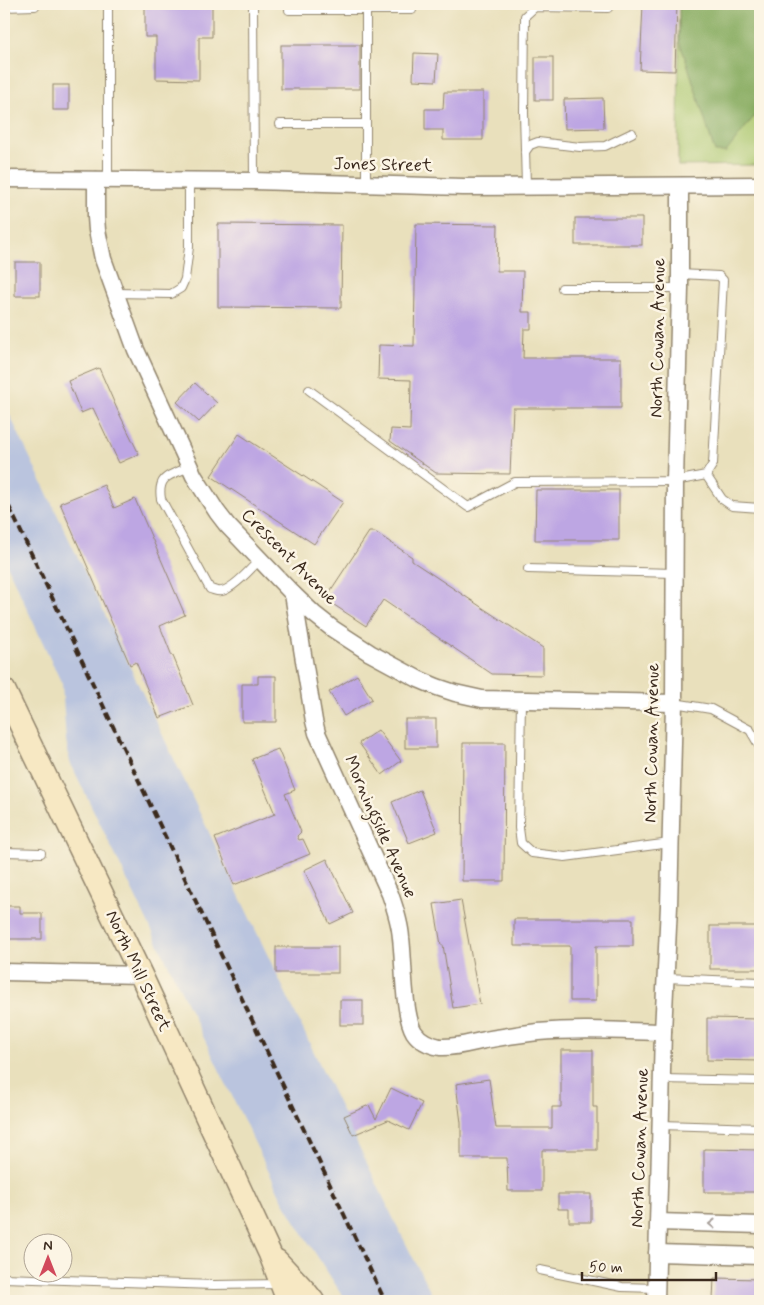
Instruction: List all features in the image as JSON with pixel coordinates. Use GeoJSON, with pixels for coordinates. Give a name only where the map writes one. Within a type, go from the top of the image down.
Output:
{"type":"FeatureCollection","features":[{"type":"Feature","properties":{"kind":"main road","name":"North Mill Street"},"geometry":{"type":"LineString","coordinates":[[4,690],[140,975],[270,1254],[285,1292]]}},
{"type":"Feature","properties":{"kind":"main road","name":"North Mill Street"},"geometry":{"type":"LineString","coordinates":[[270,1254],[313,1301]]}},
{"type":"Feature","properties":{"kind":"street","name":"Jones Street"},"geometry":{"type":"LineString","coordinates":[[4,179],[254,181],[464,187],[760,185]]}},
{"type":"Feature","properties":{"kind":"street","name":"Crescent Avenue"},"geometry":{"type":"LineString","coordinates":[[102,180],[96,217],[104,259],[136,350],[190,467],[207,497],[227,525],[314,614],[370,653],[418,679],[470,697],[482,699],[674,703]]}},
{"type":"Feature","properties":{"kind":"street","name":"North Cowan Avenue"},"geometry":{"type":"LineString","coordinates":[[656,1294],[674,703],[675,481],[680,281],[680,186]]}},
{"type":"Feature","properties":{"kind":"street","name":"Morningside Avenue"},"geometry":{"type":"LineString","coordinates":[[294,594],[317,733],[395,908],[401,937],[407,1008],[414,1032],[428,1044],[452,1047],[540,1032],[582,1030],[664,1032]]}},
{"type":"Feature","properties":{"kind":"street"},"geometry":{"type":"LineString","coordinates":[[4,972],[140,975]]}},
{"type":"Feature","properties":{"kind":"street"},"geometry":{"type":"LineString","coordinates":[[658,1222],[760,1225]]}},
{"type":"Feature","properties":{"kind":"street"},"geometry":{"type":"LineString","coordinates":[[658,1253],[760,1256]]}},
{"type":"Feature","properties":{"kind":"lane"},"geometry":{"type":"LineString","coordinates":[[4,7],[35,6],[35,4]]}},
{"type":"Feature","properties":{"kind":"lane"},"geometry":{"type":"LineString","coordinates":[[102,180],[108,4]]}},
{"type":"Feature","properties":{"kind":"lane"},"geometry":{"type":"LineString","coordinates":[[253,4],[254,181]]}},
{"type":"Feature","properties":{"kind":"lane"},"geometry":{"type":"LineString","coordinates":[[526,186],[525,16],[535,6],[608,8]]}},
{"type":"Feature","properties":{"kind":"lane"},"geometry":{"type":"LineString","coordinates":[[289,10],[412,10]]}},
{"type":"Feature","properties":{"kind":"lane"},"geometry":{"type":"LineString","coordinates":[[366,10],[366,184]]}},
{"type":"Feature","properties":{"kind":"lane"},"geometry":{"type":"LineString","coordinates":[[280,124],[366,124]]}},
{"type":"Feature","properties":{"kind":"lane"},"geometry":{"type":"LineString","coordinates":[[525,152],[530,145],[538,142],[580,147],[605,146],[632,133]]}},
{"type":"Feature","properties":{"kind":"lane"},"geometry":{"type":"LineString","coordinates":[[115,293],[171,294],[181,288],[185,279],[189,247],[189,181]]}},
{"type":"Feature","properties":{"kind":"lane"},"geometry":{"type":"LineString","coordinates":[[309,390],[468,507],[515,482],[675,481],[706,475],[713,464],[723,280],[718,276],[680,281],[562,288]]}},
{"type":"Feature","properties":{"kind":"lane"},"geometry":{"type":"LineString","coordinates":[[190,467],[165,477],[160,485],[161,499],[210,589],[220,592],[228,588],[242,578],[260,560]]}},
{"type":"Feature","properties":{"kind":"lane"},"geometry":{"type":"LineString","coordinates":[[706,475],[722,498],[732,506],[760,508]]}},
{"type":"Feature","properties":{"kind":"lane"},"geometry":{"type":"LineString","coordinates":[[528,569],[674,573]]}},
{"type":"Feature","properties":{"kind":"lane"},"geometry":{"type":"LineString","coordinates":[[520,700],[518,828],[521,843],[532,853],[565,857],[670,843]]}},
{"type":"Feature","properties":{"kind":"lane"},"geometry":{"type":"LineString","coordinates":[[674,703],[711,709],[750,730],[760,747]]}},
{"type":"Feature","properties":{"kind":"lane"},"geometry":{"type":"LineString","coordinates":[[4,852],[41,853]]}},
{"type":"Feature","properties":{"kind":"lane"},"geometry":{"type":"LineString","coordinates":[[666,978],[760,982]]}},
{"type":"Feature","properties":{"kind":"lane"},"geometry":{"type":"LineString","coordinates":[[662,1078],[760,1081]]}},
{"type":"Feature","properties":{"kind":"lane"},"geometry":{"type":"LineString","coordinates":[[661,1125],[760,1128]]}},
{"type":"Feature","properties":{"kind":"lane"},"geometry":{"type":"LineString","coordinates":[[540,1270],[656,1294]]}},
{"type":"Feature","properties":{"kind":"lane"},"geometry":{"type":"LineString","coordinates":[[4,1278],[214,1284],[285,1292]]}},
{"type":"Feature","properties":{"kind":"shaded area"},"geometry":{"type":"Polygon","coordinates":[[[4,403],[395,1222],[435,1301],[346,1301],[282,1199],[70,762],[66,740],[62,684],[4,559],[4,403]]]}},
{"type":"Feature","properties":{"kind":"green space"},"geometry":{"type":"Polygon","coordinates":[[[679,4],[760,4],[760,165],[678,166],[679,4]]]}},
{"type":"Feature","properties":{"kind":"green space"},"geometry":{"type":"Polygon","coordinates":[[[679,4],[760,4],[760,109],[726,152],[715,152],[679,41],[679,4]]]}},
{"type":"Feature","properties":{"kind":"building"},"geometry":{"type":"Polygon","coordinates":[[[145,4],[212,4],[212,37],[199,37],[199,80],[156,79],[156,37],[145,37],[145,4]]]}},
{"type":"Feature","properties":{"kind":"building"},"geometry":{"type":"Polygon","coordinates":[[[643,4],[677,4],[675,71],[640,70],[643,4]]]}},
{"type":"Feature","properties":{"kind":"building"},"geometry":{"type":"Polygon","coordinates":[[[281,45],[360,45],[360,89],[281,89],[281,45]]]}},
{"type":"Feature","properties":{"kind":"building"},"geometry":{"type":"Polygon","coordinates":[[[414,53],[438,54],[436,81],[413,80],[414,53]]]}},
{"type":"Feature","properties":{"kind":"building"},"geometry":{"type":"Polygon","coordinates":[[[535,57],[553,57],[553,100],[535,100],[535,57]]]}},
{"type":"Feature","properties":{"kind":"building"},"geometry":{"type":"Polygon","coordinates":[[[53,85],[69,85],[69,110],[53,110],[53,85]]]}},
{"type":"Feature","properties":{"kind":"building"},"geometry":{"type":"Polygon","coordinates":[[[444,92],[483,92],[483,140],[443,140],[443,130],[425,130],[425,109],[443,109],[444,92]]]}},
{"type":"Feature","properties":{"kind":"building"},"geometry":{"type":"Polygon","coordinates":[[[603,98],[604,128],[565,129],[564,99],[603,98]]]}},
{"type":"Feature","properties":{"kind":"building"},"geometry":{"type":"Polygon","coordinates":[[[575,218],[642,218],[642,245],[575,245],[575,218]]]}},
{"type":"Feature","properties":{"kind":"building"},"geometry":{"type":"Polygon","coordinates":[[[218,224],[342,225],[341,308],[218,307],[218,224]]]}},
{"type":"Feature","properties":{"kind":"building"},"geometry":{"type":"Polygon","coordinates":[[[416,224],[498,225],[497,271],[523,271],[522,312],[531,312],[531,329],[524,329],[523,358],[621,358],[621,408],[513,408],[510,474],[436,473],[390,441],[391,429],[410,430],[411,380],[378,379],[379,345],[414,346],[416,224]]]}},
{"type":"Feature","properties":{"kind":"building"},"geometry":{"type":"Polygon","coordinates":[[[15,262],[40,262],[40,296],[15,296],[15,262]]]}},
{"type":"Feature","properties":{"kind":"building"},"geometry":{"type":"Polygon","coordinates":[[[99,368],[139,454],[119,463],[93,408],[81,413],[68,381],[99,368]]]}},
{"type":"Feature","properties":{"kind":"building"},"geometry":{"type":"Polygon","coordinates":[[[195,383],[217,403],[199,422],[177,402],[195,383]]]}},
{"type":"Feature","properties":{"kind":"building"},"geometry":{"type":"Polygon","coordinates":[[[239,434],[343,502],[314,544],[211,476],[239,434]]]}},
{"type":"Feature","properties":{"kind":"building"},"geometry":{"type":"Polygon","coordinates":[[[104,485],[114,508],[135,499],[185,615],[160,626],[193,705],[159,718],[136,662],[130,665],[60,503],[104,485]]]}},
{"type":"Feature","properties":{"kind":"building"},"geometry":{"type":"Polygon","coordinates":[[[536,490],[619,490],[619,540],[535,540],[536,490]]]}},
{"type":"Feature","properties":{"kind":"building"},"geometry":{"type":"Polygon","coordinates":[[[369,532],[375,532],[412,557],[412,561],[543,648],[543,675],[492,674],[383,600],[366,626],[325,599],[369,532]]]}},
{"type":"Feature","properties":{"kind":"building"},"geometry":{"type":"Polygon","coordinates":[[[357,675],[372,699],[344,716],[329,692],[357,675]]]}},
{"type":"Feature","properties":{"kind":"building"},"geometry":{"type":"Polygon","coordinates":[[[258,676],[276,676],[276,722],[242,722],[242,684],[258,684],[258,676]]]}},
{"type":"Feature","properties":{"kind":"building"},"geometry":{"type":"Polygon","coordinates":[[[405,719],[436,719],[436,748],[405,748],[405,719]]]}},
{"type":"Feature","properties":{"kind":"building"},"geometry":{"type":"Polygon","coordinates":[[[378,730],[401,761],[382,775],[359,743],[378,730]]]}},
{"type":"Feature","properties":{"kind":"building"},"geometry":{"type":"Polygon","coordinates":[[[463,743],[505,743],[504,881],[462,881],[463,743]]]}},
{"type":"Feature","properties":{"kind":"building"},"geometry":{"type":"Polygon","coordinates":[[[278,749],[295,790],[285,794],[301,832],[297,836],[299,840],[303,839],[310,854],[234,885],[215,838],[275,814],[252,759],[278,749]]]}},
{"type":"Feature","properties":{"kind":"building"},"geometry":{"type":"Polygon","coordinates":[[[420,790],[437,832],[409,843],[392,802],[420,790]]]}},
{"type":"Feature","properties":{"kind":"building"},"geometry":{"type":"Polygon","coordinates":[[[327,859],[353,913],[330,924],[304,870],[327,859]]]}},
{"type":"Feature","properties":{"kind":"building"},"geometry":{"type":"Polygon","coordinates":[[[461,900],[480,1004],[453,1008],[434,904],[461,900]]]}},
{"type":"Feature","properties":{"kind":"building"},"geometry":{"type":"Polygon","coordinates":[[[4,906],[20,906],[20,913],[42,913],[42,939],[4,939],[4,906]]]}},
{"type":"Feature","properties":{"kind":"building"},"geometry":{"type":"Polygon","coordinates":[[[514,919],[633,919],[633,946],[596,946],[596,1001],[570,1001],[570,946],[514,946],[514,919]]]}},
{"type":"Feature","properties":{"kind":"building"},"geometry":{"type":"Polygon","coordinates":[[[710,926],[760,926],[760,969],[710,969],[710,926]]]}},
{"type":"Feature","properties":{"kind":"building"},"geometry":{"type":"Polygon","coordinates":[[[276,947],[338,947],[338,973],[276,973],[276,947]]]}},
{"type":"Feature","properties":{"kind":"building"},"geometry":{"type":"Polygon","coordinates":[[[340,1000],[363,1000],[363,1025],[340,1025],[340,1000]]]}},
{"type":"Feature","properties":{"kind":"building"},"geometry":{"type":"Polygon","coordinates":[[[707,1018],[760,1019],[760,1061],[707,1060],[707,1018]]]}},
{"type":"Feature","properties":{"kind":"building"},"geometry":{"type":"Polygon","coordinates":[[[561,1050],[593,1050],[593,1107],[597,1107],[597,1150],[542,1150],[542,1191],[508,1191],[507,1158],[461,1158],[461,1123],[456,1084],[489,1079],[496,1128],[552,1128],[552,1107],[561,1107],[561,1050]]]}},
{"type":"Feature","properties":{"kind":"building"},"geometry":{"type":"Polygon","coordinates":[[[391,1088],[422,1103],[409,1130],[388,1120],[353,1135],[344,1116],[369,1105],[376,1119],[391,1088]]]}},
{"type":"Feature","properties":{"kind":"building"},"geometry":{"type":"Polygon","coordinates":[[[704,1149],[760,1150],[760,1192],[704,1192],[704,1149]]]}},
{"type":"Feature","properties":{"kind":"building"},"geometry":{"type":"Polygon","coordinates":[[[558,1194],[591,1194],[591,1222],[569,1222],[569,1209],[558,1209],[558,1194]]]}},
{"type":"Feature","properties":{"kind":"building"},"geometry":{"type":"Polygon","coordinates":[[[714,1278],[760,1279],[760,1301],[713,1300],[714,1278]]]}},
{"type":"Feature","properties":{"kind":"railway"},"geometry":{"type":"LineString","coordinates":[[4,496],[385,1301]]}}]}
